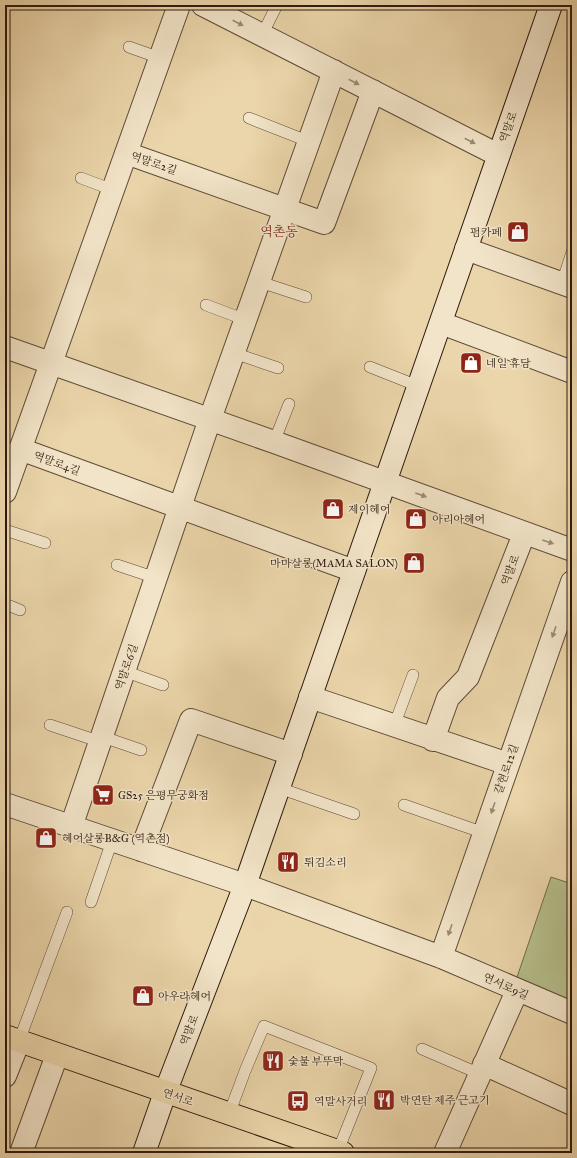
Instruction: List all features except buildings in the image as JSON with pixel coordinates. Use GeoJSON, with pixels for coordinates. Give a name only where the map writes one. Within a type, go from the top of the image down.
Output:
{"type":"FeatureCollection","features":[{"type":"Feature","properties":{"kind":"main road","name":"연서로"},"geometry":{"type":"LineString","coordinates":[[12,1039],[339,1152]]}},
{"type":"Feature","properties":{"kind":"street","name":"역말로2길"},"geometry":{"type":"LineString","coordinates":[[179,5],[126,153],[286,208],[324,223],[373,91]]}},
{"type":"Feature","properties":{"kind":"street"},"geometry":{"type":"LineString","coordinates":[[203,5],[498,155]]}},
{"type":"Feature","properties":{"kind":"street","name":"역말로"},"geometry":{"type":"LineString","coordinates":[[144,1153],[165,1093],[245,885],[551,5]]}},
{"type":"Feature","properties":{"kind":"street"},"geometry":{"type":"LineString","coordinates":[[210,420],[334,71]]}},
{"type":"Feature","properties":{"kind":"street","name":"역말로4길"},"geometry":{"type":"LineString","coordinates":[[126,153],[50,363],[13,458],[180,507],[354,571]]}},
{"type":"Feature","properties":{"kind":"street"},"geometry":{"type":"LineString","coordinates":[[466,249],[567,285]]}},
{"type":"Feature","properties":{"kind":"street"},"geometry":{"type":"LineString","coordinates":[[441,323],[572,372]]}},
{"type":"Feature","properties":{"kind":"street"},"geometry":{"type":"LineString","coordinates":[[5,347],[274,442],[524,534],[572,550]]}},
{"type":"Feature","properties":{"kind":"street","name":"역말로6길"},"geometry":{"type":"LineString","coordinates":[[71,827],[210,420]]}},
{"type":"Feature","properties":{"kind":"street"},"geometry":{"type":"LineString","coordinates":[[5,492],[13,458]]}},
{"type":"Feature","properties":{"kind":"street","name":"역말로"},"geometry":{"type":"LineString","coordinates":[[433,740],[448,698],[468,677],[524,534]]}},
{"type":"Feature","properties":{"kind":"street","name":"갈현로12길"},"geometry":{"type":"LineString","coordinates":[[441,957],[572,582]]}},
{"type":"Feature","properties":{"kind":"street"},"geometry":{"type":"LineString","coordinates":[[310,697],[433,740],[508,764]]}},
{"type":"Feature","properties":{"kind":"street"},"geometry":{"type":"LineString","coordinates":[[141,850],[191,720],[290,754]]}},
{"type":"Feature","properties":{"kind":"street"},"geometry":{"type":"LineString","coordinates":[[5,804],[245,885],[441,957]]}},
{"type":"Feature","properties":{"kind":"street","name":"연서로9길"},"geometry":{"type":"LineString","coordinates":[[441,957],[516,991],[572,1013]]}},
{"type":"Feature","properties":{"kind":"street"},"geometry":{"type":"LineString","coordinates":[[445,1153],[516,991]]}},
{"type":"Feature","properties":{"kind":"street"},"geometry":{"type":"LineString","coordinates":[[5,1076],[12,1039]]}},
{"type":"Feature","properties":{"kind":"street"},"geometry":{"type":"LineString","coordinates":[[21,1153],[57,1055]]}},
{"type":"Feature","properties":{"kind":"street"},"geometry":{"type":"LineString","coordinates":[[482,1069],[572,1104]]}},
{"type":"Feature","properties":{"kind":"lane"},"geometry":{"type":"LineString","coordinates":[[262,35],[277,5]]}},
{"type":"Feature","properties":{"kind":"lane"},"geometry":{"type":"LineString","coordinates":[[129,47],[160,58]]}},
{"type":"Feature","properties":{"kind":"lane"},"geometry":{"type":"LineString","coordinates":[[249,118],[310,142]]}},
{"type":"Feature","properties":{"kind":"lane"},"geometry":{"type":"LineString","coordinates":[[81,178],[113,190]]}},
{"type":"Feature","properties":{"kind":"lane"},"geometry":{"type":"LineString","coordinates":[[567,285],[572,252]]}},
{"type":"Feature","properties":{"kind":"lane"},"geometry":{"type":"LineString","coordinates":[[260,282],[306,297]]}},
{"type":"Feature","properties":{"kind":"lane"},"geometry":{"type":"LineString","coordinates":[[206,305],[246,320]]}},
{"type":"Feature","properties":{"kind":"lane"},"geometry":{"type":"LineString","coordinates":[[234,353],[278,368]]}},
{"type":"Feature","properties":{"kind":"lane"},"geometry":{"type":"LineString","coordinates":[[370,367],[418,386]]}},
{"type":"Feature","properties":{"kind":"lane"},"geometry":{"type":"LineString","coordinates":[[274,442],[289,404]]}},
{"type":"Feature","properties":{"kind":"lane"},"geometry":{"type":"LineString","coordinates":[[5,530],[45,543]]}},
{"type":"Feature","properties":{"kind":"lane"},"geometry":{"type":"LineString","coordinates":[[117,565],[156,578]]}},
{"type":"Feature","properties":{"kind":"lane"},"geometry":{"type":"LineString","coordinates":[[5,604],[20,610]]}},
{"type":"Feature","properties":{"kind":"lane"},"geometry":{"type":"LineString","coordinates":[[124,670],[163,685]]}},
{"type":"Feature","properties":{"kind":"lane"},"geometry":{"type":"LineString","coordinates":[[394,726],[413,675]]}},
{"type":"Feature","properties":{"kind":"lane"},"geometry":{"type":"LineString","coordinates":[[50,725],[92,739],[112,740],[141,750]]}},
{"type":"Feature","properties":{"kind":"lane"},"geometry":{"type":"LineString","coordinates":[[279,788],[354,814]]}},
{"type":"Feature","properties":{"kind":"lane"},"geometry":{"type":"LineString","coordinates":[[404,805],[484,833]]}},
{"type":"Feature","properties":{"kind":"lane"},"geometry":{"type":"LineString","coordinates":[[91,902],[112,841]]}},
{"type":"Feature","properties":{"kind":"lane"},"geometry":{"type":"LineString","coordinates":[[12,1039],[68,912]]}},
{"type":"Feature","properties":{"kind":"lane"},"geometry":{"type":"LineString","coordinates":[[229,1114],[244,1071],[264,1026],[371,1068],[339,1152]]}},
{"type":"Feature","properties":{"kind":"lane"},"geometry":{"type":"LineString","coordinates":[[422,1049],[482,1069]]}},
{"type":"Feature","properties":{"kind":"green space"},"geometry":{"type":"Polygon","coordinates":[[[551,877],[572,884],[572,1013],[513,989],[551,877]]]}},
{"type":"Feature","properties":{"kind":"place","name":"펌카페"},"geometry":{"type":"Point","coordinates":[518,232]}},
{"type":"Feature","properties":{"kind":"place","name":"네일 휴담"},"geometry":{"type":"Point","coordinates":[471,363]}},
{"type":"Feature","properties":{"kind":"place","name":"제이헤어"},"geometry":{"type":"Point","coordinates":[333,509]}},
{"type":"Feature","properties":{"kind":"place","name":"아리아헤어"},"geometry":{"type":"Point","coordinates":[416,519]}},
{"type":"Feature","properties":{"kind":"place","name":"마마살롱(MAMA SALON)"},"geometry":{"type":"Point","coordinates":[414,563]}},
{"type":"Feature","properties":{"kind":"place","name":"GS25 은평무궁화점"},"geometry":{"type":"Point","coordinates":[103,795]}},
{"type":"Feature","properties":{"kind":"place","name":"헤어살롱B&G (역촌점)"},"geometry":{"type":"Point","coordinates":[46,838]}},
{"type":"Feature","properties":{"kind":"place","name":"튀김소리"},"geometry":{"type":"Point","coordinates":[288,862]}},
{"type":"Feature","properties":{"kind":"place","name":"아우라헤어"},"geometry":{"type":"Point","coordinates":[143,996]}},
{"type":"Feature","properties":{"kind":"place","name":"숯불 부뚜막"},"geometry":{"type":"Point","coordinates":[273,1061]}},
{"type":"Feature","properties":{"kind":"place","name":"박연탄 제주 근고기"},"geometry":{"type":"Point","coordinates":[384,1100]}},
{"type":"Feature","properties":{"kind":"place","name":"역말사거리"},"geometry":{"type":"Point","coordinates":[298,1101]}},
{"type":"Feature","properties":{"kind":"district","name":"역촌동"},"geometry":{"type":"Point","coordinates":[279,231]}}]}
